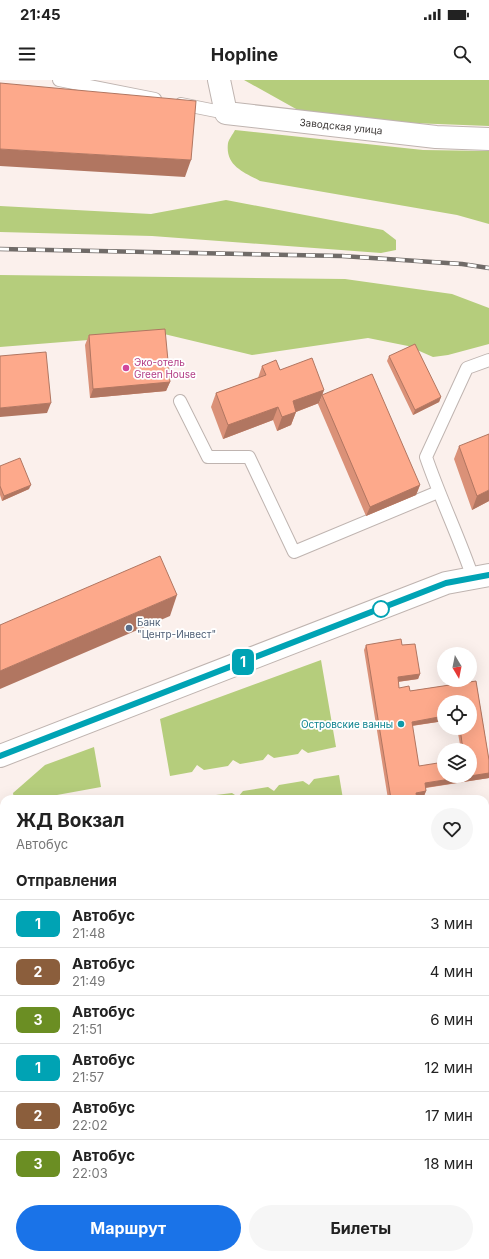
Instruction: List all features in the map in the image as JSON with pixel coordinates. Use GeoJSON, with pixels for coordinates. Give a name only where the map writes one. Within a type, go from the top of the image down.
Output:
{"type":"FeatureCollection","features":[{"type":"Feature","properties":{"kind":"main road"},"geometry":{"type":"LineString","coordinates":[[219,80],[226,113]]}},
{"type":"Feature","properties":{"kind":"main road","name":"Заводская улица"},"geometry":{"type":"LineString","coordinates":[[226,113],[436,137],[489,139]]}},
{"type":"Feature","properties":{"kind":"main road"},"geometry":{"type":"LineString","coordinates":[[0,756],[446,583],[481,577]]}},
{"type":"Feature","properties":{"kind":"lane"},"geometry":{"type":"LineString","coordinates":[[59,80],[226,113]]}},
{"type":"Feature","properties":{"kind":"lane"},"geometry":{"type":"LineString","coordinates":[[481,577],[463,550],[438,492],[426,457],[467,368],[489,360]]}},
{"type":"Feature","properties":{"kind":"lane"},"geometry":{"type":"LineString","coordinates":[[180,401],[208,457],[249,457],[294,552],[438,492]]}},
{"type":"Feature","properties":{"kind":"green space"},"geometry":{"type":"Polygon","coordinates":[[[244,80],[489,80],[489,126],[360,121],[305,114],[244,80]]]}},
{"type":"Feature","properties":{"kind":"green space"},"geometry":{"type":"Polygon","coordinates":[[[235,130],[423,150],[489,151],[489,224],[457,215],[260,181],[242,171],[229,157],[228,143],[235,130]]]}},
{"type":"Feature","properties":{"kind":"green space"},"geometry":{"type":"Polygon","coordinates":[[[226,200],[383,230],[396,240],[396,250],[381,253],[152,236],[0,232],[0,206],[151,214],[226,200]]]}},
{"type":"Feature","properties":{"kind":"green space"},"geometry":{"type":"Polygon","coordinates":[[[0,275],[345,279],[452,294],[489,308],[489,344],[448,355],[433,357],[408,346],[368,338],[252,355],[164,334],[0,347],[0,275]]]}},
{"type":"Feature","properties":{"kind":"green space"},"geometry":{"type":"Polygon","coordinates":[[[321,660],[336,747],[308,753],[302,749],[298,754],[274,758],[268,754],[263,760],[240,764],[233,760],[228,766],[204,770],[197,765],[192,772],[170,776],[160,719],[321,660]]]}},
{"type":"Feature","properties":{"kind":"green space"},"geometry":{"type":"Polygon","coordinates":[[[94,747],[101,787],[57,795],[13,795],[13,793],[45,765],[94,747]]]}},
{"type":"Feature","properties":{"kind":"green space"},"geometry":{"type":"Polygon","coordinates":[[[339,775],[342,795],[240,795],[243,791],[268,787],[274,791],[279,785],[303,781],[309,785],[314,779],[339,775]]]}},
{"type":"Feature","properties":{"kind":"green space"},"geometry":{"type":"Polygon","coordinates":[[[232,793],[235,795],[216,795],[232,793]]]}},
{"type":"Feature","properties":{"kind":"building"},"geometry":{"type":"Polygon","coordinates":[[[0,83],[196,101],[191,160],[0,149],[0,83]]]}},
{"type":"Feature","properties":{"kind":"building","name":"Эко-отель Green House"},"geometry":{"type":"Polygon","coordinates":[[[165,329],[170,382],[93,389],[89,335],[165,329]]]}},
{"type":"Feature","properties":{"kind":"building"},"geometry":{"type":"Polygon","coordinates":[[[415,344],[441,397],[415,410],[389,356],[415,344]]]}},
{"type":"Feature","properties":{"kind":"building"},"geometry":{"type":"Polygon","coordinates":[[[46,352],[51,403],[0,408],[0,356],[46,352]]]}},
{"type":"Feature","properties":{"kind":"building"},"geometry":{"type":"Polygon","coordinates":[[[312,358],[324,390],[293,401],[296,412],[282,417],[278,407],[228,425],[216,393],[266,375],[262,366],[276,360],[280,370],[312,358]]]}},
{"type":"Feature","properties":{"kind":"building"},"geometry":{"type":"Polygon","coordinates":[[[372,374],[420,485],[370,507],[322,395],[372,374]]]}},
{"type":"Feature","properties":{"kind":"building"},"geometry":{"type":"Polygon","coordinates":[[[489,434],[489,490],[477,496],[459,446],[489,434]]]}},
{"type":"Feature","properties":{"kind":"building"},"geometry":{"type":"Polygon","coordinates":[[[20,458],[31,485],[4,496],[0,486],[0,466],[20,458]]]}},
{"type":"Feature","properties":{"kind":"building"},"geometry":{"type":"Polygon","coordinates":[[[160,556],[177,595],[0,671],[0,625],[160,556]]]}},
{"type":"Feature","properties":{"kind":"building","name":"Островские ванны"},"geometry":{"type":"Polygon","coordinates":[[[401,639],[402,645],[415,644],[420,674],[398,677],[399,688],[409,686],[410,691],[437,687],[477,687],[489,760],[489,773],[477,775],[477,743],[462,743],[461,735],[477,735],[477,695],[437,695],[437,717],[412,722],[419,766],[437,763],[437,781],[425,783],[426,791],[416,793],[416,795],[390,795],[366,645],[401,639]]]}},
{"type":"Feature","properties":{"kind":"railway"},"geometry":{"type":"LineString","coordinates":[[0,249],[342,256],[462,264],[489,268]]}},
{"type":"Feature","properties":{"kind":"bus line","name":"1"},"geometry":{"type":"LineString","coordinates":[[0,756],[446,583],[489,575]]}},
{"type":"Feature","properties":{"kind":"place","name":"Эко-отель Green House"},"geometry":{"type":"Point","coordinates":[126,368]}},
{"type":"Feature","properties":{"kind":"place","name":"Банк \"Центр-Инвест\""},"geometry":{"type":"Point","coordinates":[129,628]}},
{"type":"Feature","properties":{"kind":"place","name":"Островские ванны"},"geometry":{"type":"Point","coordinates":[401,724]}}]}
